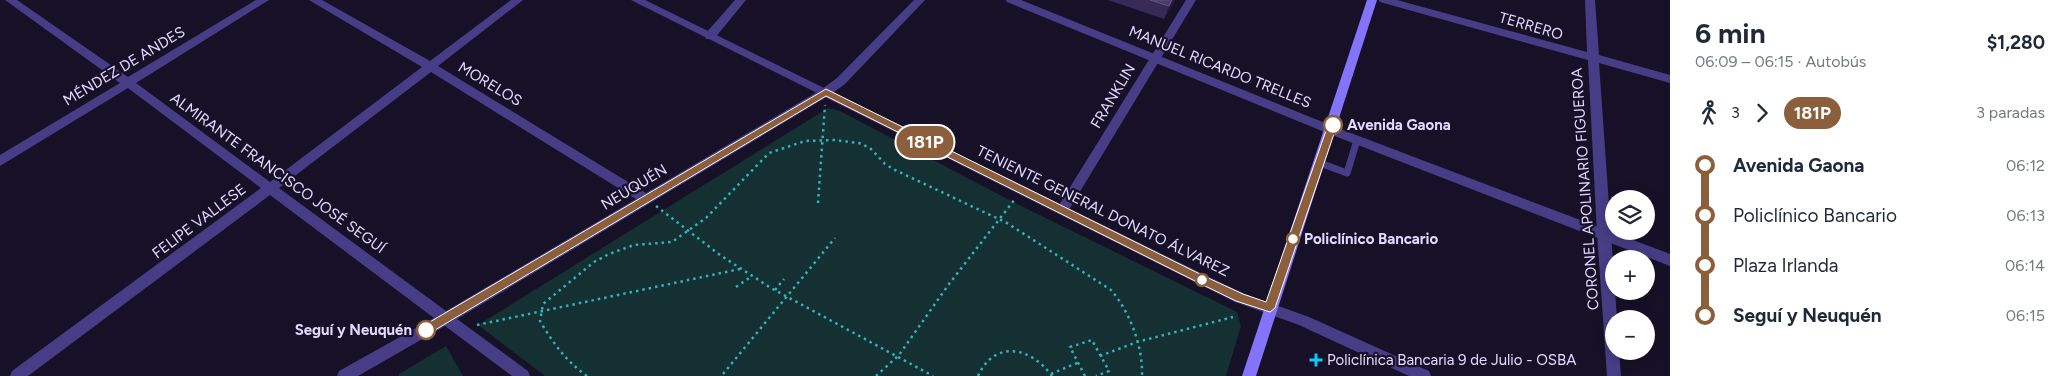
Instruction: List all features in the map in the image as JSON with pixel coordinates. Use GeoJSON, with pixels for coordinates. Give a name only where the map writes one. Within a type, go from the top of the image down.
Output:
{"type":"FeatureCollection","features":[{"type":"Feature","properties":{"kind":"main road"},"geometry":{"type":"LineString","coordinates":[[1250,376],[1270,308],[1331,130],[1372,0]]}},
{"type":"Feature","properties":{"kind":"street","name":"ALMIRANTE FRANCISCO JOSÉ SEGUÍ"},"geometry":{"type":"LineString","coordinates":[[10,0],[127,82],[523,376]]}},
{"type":"Feature","properties":{"kind":"street","name":"MÉNDEZ DE ANDES"},"geometry":{"type":"LineString","coordinates":[[0,161],[264,0]]}},
{"type":"Feature","properties":{"kind":"street","name":"MORELOS"},"geometry":{"type":"LineString","coordinates":[[314,0],[431,67],[646,199]]}},
{"type":"Feature","properties":{"kind":"street","name":"FELIPE VALLESE"},"geometry":{"type":"LineString","coordinates":[[17,376],[271,188],[518,0]]}},
{"type":"Feature","properties":{"kind":"street","name":"TENIENTE GENERAL DONATO ÁLVAREZ"},"geometry":{"type":"LineString","coordinates":[[636,0],[826,92],[1232,294],[1304,321],[1424,376]]}},
{"type":"Feature","properties":{"kind":"street"},"geometry":{"type":"LineString","coordinates":[[710,36],[740,0]]}},
{"type":"Feature","properties":{"kind":"street","name":"NEUQUÉN"},"geometry":{"type":"LineString","coordinates":[[344,376],[446,318],[826,92],[841,81],[920,0]]}},
{"type":"Feature","properties":{"kind":"street","name":"MANUEL RICARDO TRELLES"},"geometry":{"type":"LineString","coordinates":[[1011,0],[1331,130],[1670,260]]}},
{"type":"Feature","properties":{"kind":"street","name":"FRANKLIN"},"geometry":{"type":"LineString","coordinates":[[1063,209],[1191,0]]}},
{"type":"Feature","properties":{"kind":"street","name":"TERRERO"},"geometry":{"type":"LineString","coordinates":[[1384,0],[1670,79]]}},
{"type":"Feature","properties":{"kind":"street","name":"CORONEL APOLINARIO FIGUEROA"},"geometry":{"type":"LineString","coordinates":[[1590,0],[1603,234],[1614,376]]}},
{"type":"Feature","properties":{"kind":"lane"},"geometry":{"type":"LineString","coordinates":[[1320,163],[1347,173],[1357,140]]}},
{"type":"Feature","properties":{"kind":"path"},"geometry":{"type":"LineString","coordinates":[[818,204],[826,92]]}},
{"type":"Feature","properties":{"kind":"path"},"geometry":{"type":"LineString","coordinates":[[587,376],[576,369],[553,344],[540,321],[540,311],[543,304],[594,262],[609,254],[634,245],[672,242],[706,218],[769,153],[791,144],[834,140],[859,143],[870,148],[885,164],[895,170],[999,219],[1111,290],[1122,303],[1137,342],[1143,371],[1142,376]]}},
{"type":"Feature","properties":{"kind":"path"},"geometry":{"type":"LineString","coordinates":[[876,376],[900,355],[949,284],[1022,189]]}},
{"type":"Feature","properties":{"kind":"path"},"geometry":{"type":"LineString","coordinates":[[646,199],[687,231],[752,276],[787,297],[900,355],[933,376]]}},
{"type":"Feature","properties":{"kind":"path"},"geometry":{"type":"LineString","coordinates":[[723,374],[835,238]]}},
{"type":"Feature","properties":{"kind":"path"},"geometry":{"type":"LineString","coordinates":[[461,329],[740,268]]}},
{"type":"Feature","properties":{"kind":"path"},"geometry":{"type":"LineString","coordinates":[[736,286],[752,276]]}},
{"type":"Feature","properties":{"kind":"path"},"geometry":{"type":"LineString","coordinates":[[775,290],[784,278]]}},
{"type":"Feature","properties":{"kind":"path"},"geometry":{"type":"LineString","coordinates":[[1100,356],[1137,342],[1233,317]]}},
{"type":"Feature","properties":{"kind":"path"},"geometry":{"type":"LineString","coordinates":[[1085,376],[1070,347],[1092,340],[1109,371],[1096,376]]}},
{"type":"Feature","properties":{"kind":"path"},"geometry":{"type":"LineString","coordinates":[[978,376],[980,368],[987,359],[998,352],[1010,350],[1032,355],[1052,375],[1078,363]]}},
{"type":"Feature","properties":{"kind":"green space"},"geometry":{"type":"Polygon","coordinates":[[[828,108],[840,111],[1013,202],[1237,312],[1241,326],[1226,376],[545,376],[478,325],[828,108]]]}},
{"type":"Feature","properties":{"kind":"green space"},"geometry":{"type":"Polygon","coordinates":[[[446,346],[463,376],[399,376],[399,374],[446,346]]]}},
{"type":"Feature","properties":{"kind":"building"},"geometry":{"type":"Polygon","coordinates":[[[1150,0],[1172,0],[1169,6],[1150,0]]]}},
{"type":"Feature","properties":{"kind":"bus line","name":"181P"},"geometry":{"type":"LineString","coordinates":[[426,330],[826,92],[1202,280],[1240,298],[1270,308],[1333,125]]}},
{"type":"Feature","properties":{"kind":"place","name":"Avenida Gaona"},"geometry":{"type":"Point","coordinates":[1333,125]}},
{"type":"Feature","properties":{"kind":"place","name":"Policlínico Bancario"},"geometry":{"type":"Point","coordinates":[1293,239]}},
{"type":"Feature","properties":{"kind":"place","name":"Seguí y Neuquén"},"geometry":{"type":"Point","coordinates":[426,330]}},
{"type":"Feature","properties":{"kind":"place","name":"Policlínica Bancaria 9 de Julio - OSBA"},"geometry":{"type":"Point","coordinates":[1316,360]}}]}
